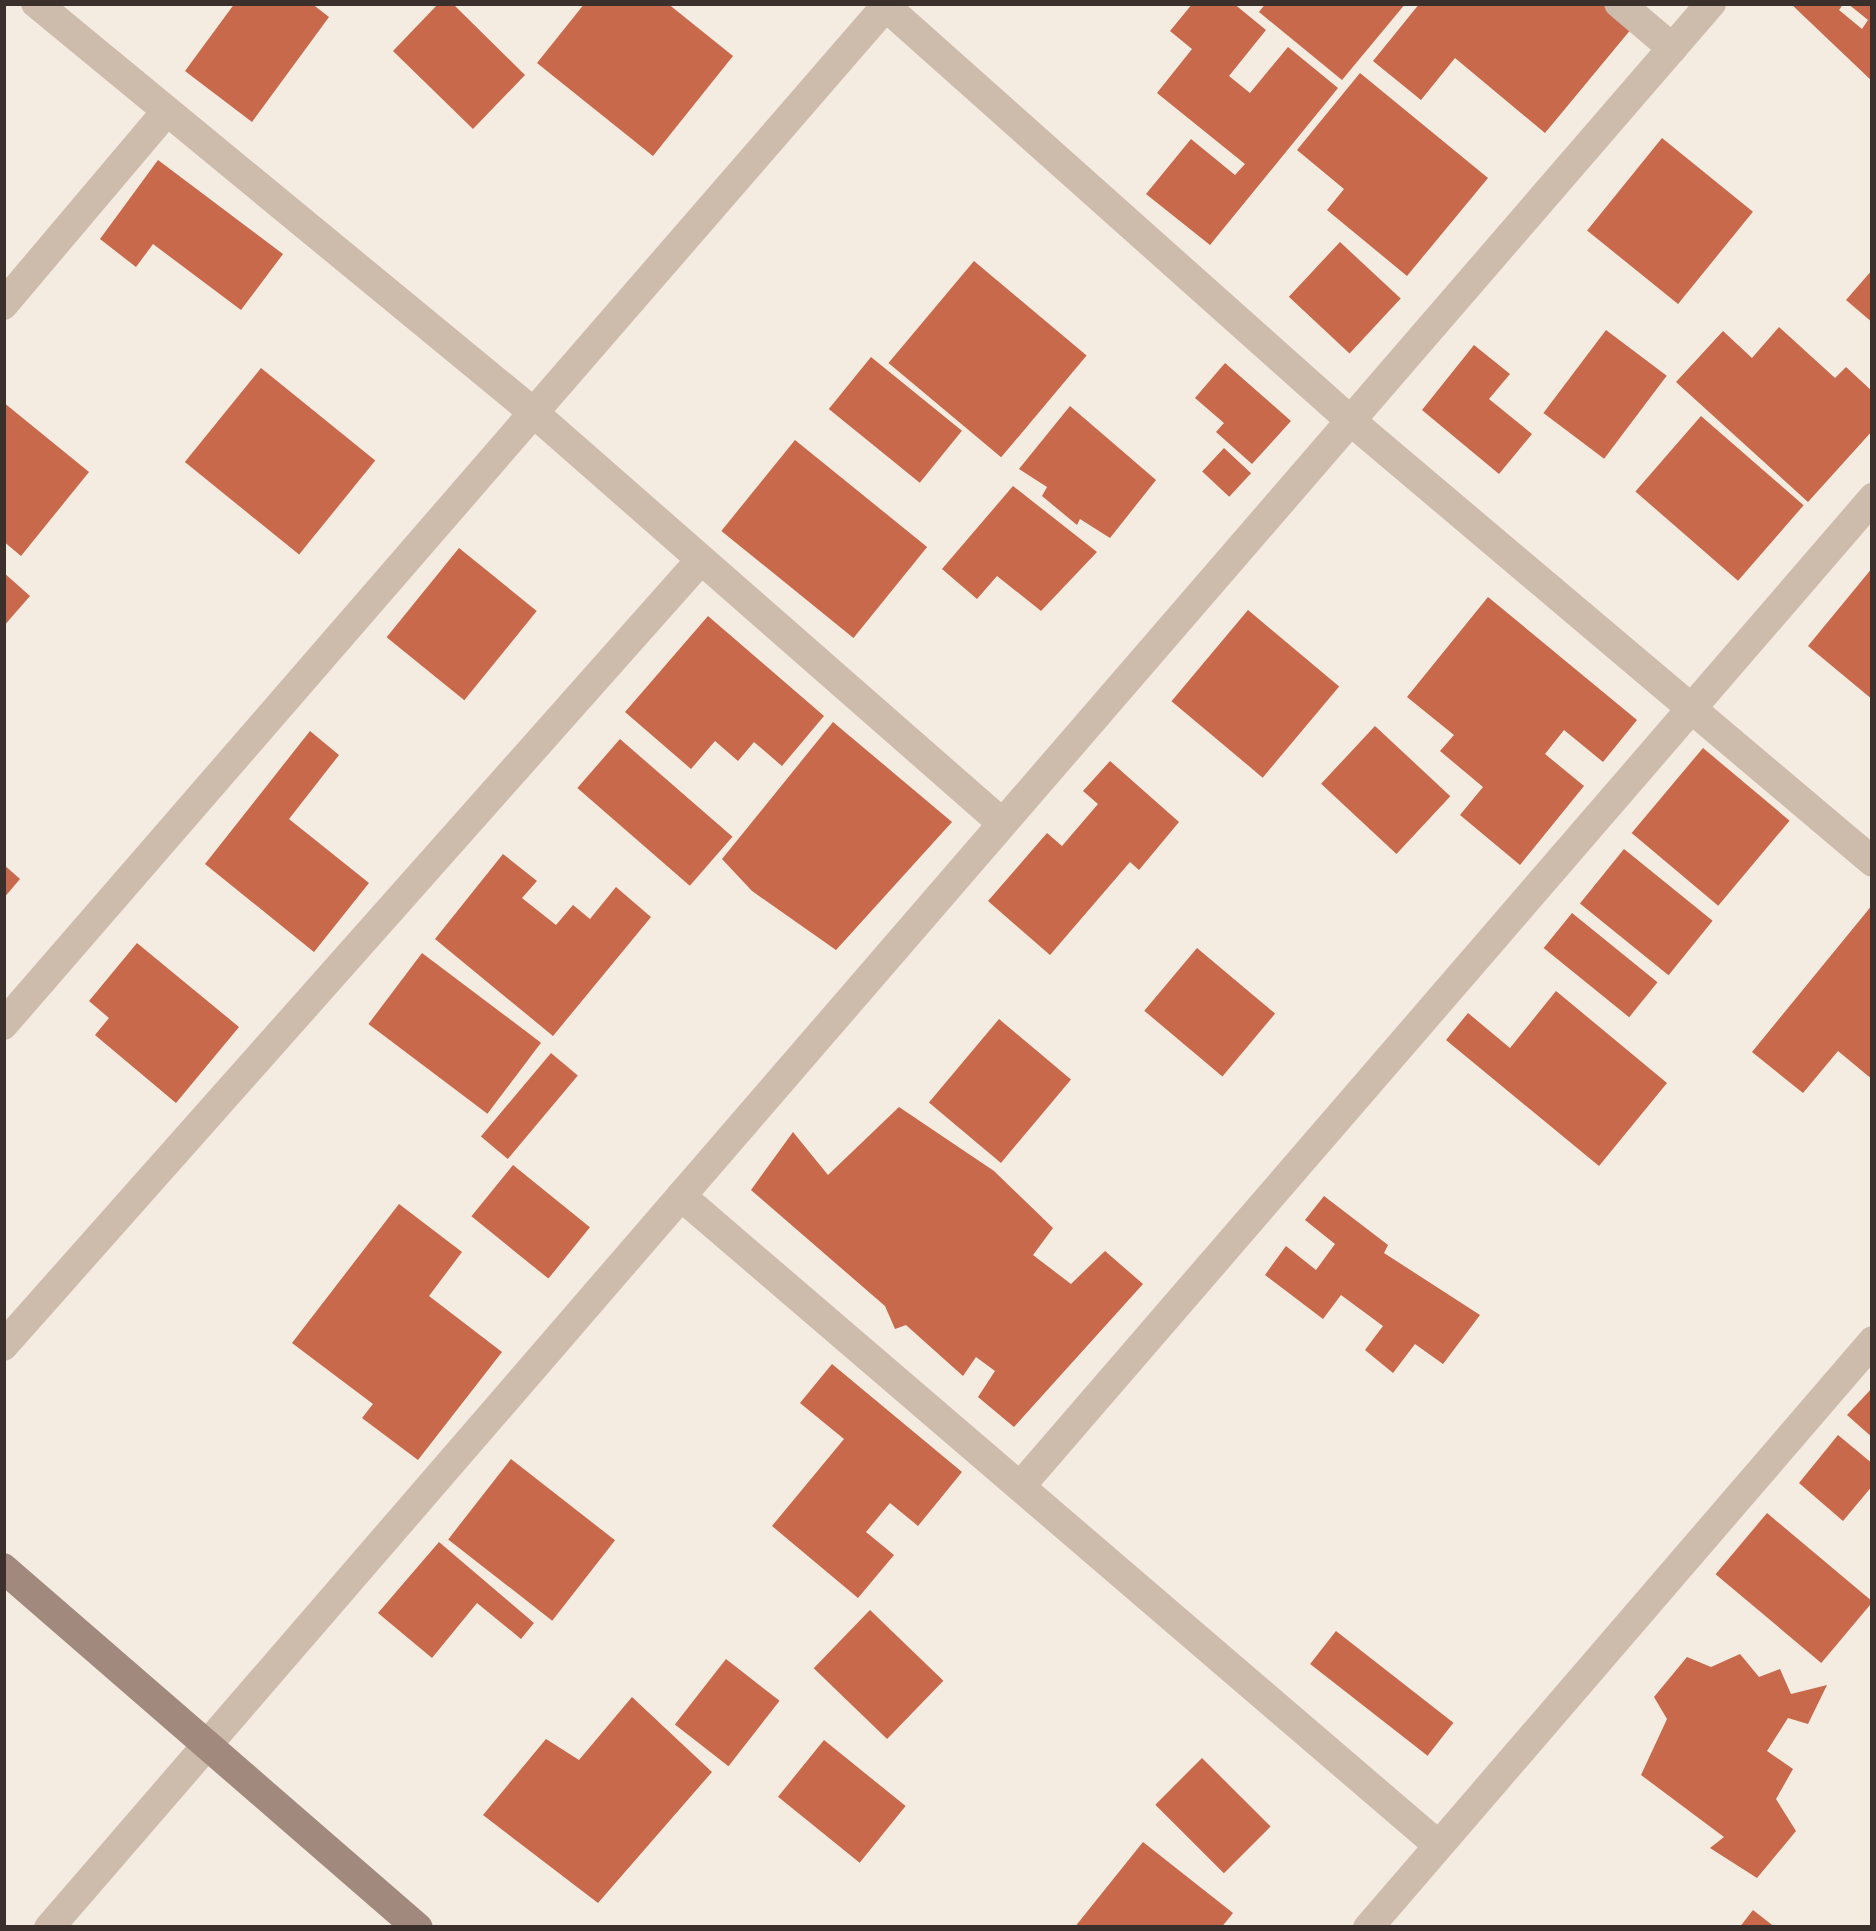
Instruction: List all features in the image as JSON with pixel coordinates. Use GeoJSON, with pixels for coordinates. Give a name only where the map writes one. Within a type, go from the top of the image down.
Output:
{"type":"FeatureCollection","features":[{"type":"Feature","properties":{"kind":"street"},"geometry":{"type":"LineString","coordinates":[[36,3],[534,413],[698,563],[1002,823]]}},
{"type":"Feature","properties":{"kind":"street"},"geometry":{"type":"LineString","coordinates":[[1618,3],[1672,48]]}},
{"type":"Feature","properties":{"kind":"street"},"geometry":{"type":"LineString","coordinates":[[49,1928],[1711,3]]}},
{"type":"Feature","properties":{"kind":"street"},"geometry":{"type":"LineString","coordinates":[[3,1025],[884,5],[1351,421],[1694,706],[1873,862]]}},
{"type":"Feature","properties":{"kind":"street"},"geometry":{"type":"LineString","coordinates":[[3,305],[165,113]]}},
{"type":"Feature","properties":{"kind":"street"},"geometry":{"type":"LineString","coordinates":[[1024,1482],[1873,498]]}},
{"type":"Feature","properties":{"kind":"street"},"geometry":{"type":"LineString","coordinates":[[3,1346],[698,563]]}},
{"type":"Feature","properties":{"kind":"street"},"geometry":{"type":"LineString","coordinates":[[681,1196],[1024,1482],[1438,1845]]}},
{"type":"Feature","properties":{"kind":"street"},"geometry":{"type":"LineString","coordinates":[[1368,1928],[1873,1341]]}},
{"type":"Feature","properties":{"kind":"street"},"geometry":{"type":"LineString","coordinates":[[3,1568],[418,1928]]}},
{"type":"Feature","properties":{"kind":"building"},"geometry":{"type":"Polygon","coordinates":[[[235,3],[311,3],[329,17],[252,122],[185,71],[235,3]]]}},
{"type":"Feature","properties":{"kind":"building"},"geometry":{"type":"Polygon","coordinates":[[[439,3],[452,3],[525,75],[473,129],[393,51],[439,3]]]}},
{"type":"Feature","properties":{"kind":"building"},"geometry":{"type":"Polygon","coordinates":[[[585,3],[667,3],[733,56],[653,156],[537,63],[585,3]]]}},
{"type":"Feature","properties":{"kind":"building"},"geometry":{"type":"Polygon","coordinates":[[[1193,3],[1233,3],[1266,30],[1229,76],[1250,93],[1288,47],[1338,88],[1210,245],[1146,194],[1191,139],[1235,175],[1245,164],[1157,93],[1192,49],[1170,31],[1193,3]]]}},
{"type":"Feature","properties":{"kind":"building"},"geometry":{"type":"Polygon","coordinates":[[[1266,3],[1406,3],[1342,80],[1259,12],[1266,3]]]}},
{"type":"Feature","properties":{"kind":"building"},"geometry":{"type":"Polygon","coordinates":[[[1420,3],[1602,3],[1632,28],[1545,133],[1455,58],[1421,100],[1373,61],[1420,3]]]}},
{"type":"Feature","properties":{"kind":"building"},"geometry":{"type":"Polygon","coordinates":[[[1790,3],[1844,3],[1839,10],[1862,29],[1868,20],[1847,3],[1873,3],[1873,82],[1790,3]]]}},
{"type":"Feature","properties":{"kind":"building"},"geometry":{"type":"Polygon","coordinates":[[[1360,73],[1488,178],[1407,276],[1327,210],[1344,189],[1297,150],[1360,73]]]}},
{"type":"Feature","properties":{"kind":"building"},"geometry":{"type":"Polygon","coordinates":[[[1662,138],[1753,212],[1678,304],[1587,230],[1662,138]]]}},
{"type":"Feature","properties":{"kind":"building"},"geometry":{"type":"Polygon","coordinates":[[[158,160],[283,254],[241,310],[153,244],[136,267],[100,239],[158,160]]]}},
{"type":"Feature","properties":{"kind":"building"},"geometry":{"type":"Polygon","coordinates":[[[1340,242],[1401,299],[1350,353],[1289,297],[1340,242]]]}},
{"type":"Feature","properties":{"kind":"building"},"geometry":{"type":"Polygon","coordinates":[[[974,261],[1087,355],[1001,457],[889,363],[974,261]]]}},
{"type":"Feature","properties":{"kind":"building"},"geometry":{"type":"Polygon","coordinates":[[[1873,269],[1873,323],[1846,300],[1873,269]]]}},
{"type":"Feature","properties":{"kind":"building"},"geometry":{"type":"Polygon","coordinates":[[[1779,327],[1835,378],[1846,367],[1873,392],[1873,430],[1808,502],[1676,382],[1723,331],[1752,358],[1779,327]]]}},
{"type":"Feature","properties":{"kind":"building"},"geometry":{"type":"Polygon","coordinates":[[[1606,330],[1667,376],[1604,459],[1543,413],[1606,330]]]}},
{"type":"Feature","properties":{"kind":"building"},"geometry":{"type":"Polygon","coordinates":[[[1474,345],[1510,374],[1489,399],[1532,434],[1499,474],[1422,410],[1474,345]]]}},
{"type":"Feature","properties":{"kind":"building"},"geometry":{"type":"Polygon","coordinates":[[[871,357],[962,431],[920,483],[829,409],[871,357]]]}},
{"type":"Feature","properties":{"kind":"building"},"geometry":{"type":"Polygon","coordinates":[[[1225,363],[1291,421],[1252,464],[1216,432],[1224,423],[1195,398],[1225,363]]]}},
{"type":"Feature","properties":{"kind":"building"},"geometry":{"type":"Polygon","coordinates":[[[261,368],[375,461],[299,555],[185,462],[261,368]]]}},
{"type":"Feature","properties":{"kind":"building"},"geometry":{"type":"Polygon","coordinates":[[[3,402],[89,472],[21,556],[3,541],[3,402]]]}},
{"type":"Feature","properties":{"kind":"building"},"geometry":{"type":"Polygon","coordinates":[[[1070,406],[1156,480],[1110,538],[1080,519],[1077,525],[1042,496],[1047,487],[1019,469],[1070,406]]]}},
{"type":"Feature","properties":{"kind":"building"},"geometry":{"type":"Polygon","coordinates":[[[1701,416],[1804,505],[1738,581],[1635,491],[1701,416]]]}},
{"type":"Feature","properties":{"kind":"building"},"geometry":{"type":"Polygon","coordinates":[[[795,440],[927,547],[853,638],[721,531],[795,440]]]}},
{"type":"Feature","properties":{"kind":"building"},"geometry":{"type":"Polygon","coordinates":[[[1224,448],[1251,473],[1229,497],[1202,471],[1224,448]]]}},
{"type":"Feature","properties":{"kind":"building"},"geometry":{"type":"Polygon","coordinates":[[[1013,486],[1097,552],[1041,611],[997,576],[977,599],[942,569],[1013,486]]]}},
{"type":"Feature","properties":{"kind":"building"},"geometry":{"type":"Polygon","coordinates":[[[459,548],[537,611],[464,700],[387,637],[459,548]]]}},
{"type":"Feature","properties":{"kind":"building"},"geometry":{"type":"Polygon","coordinates":[[[1873,567],[1873,700],[1808,646],[1873,567]]]}},
{"type":"Feature","properties":{"kind":"building"},"geometry":{"type":"Polygon","coordinates":[[[3,572],[30,596],[3,627],[3,572]]]}},
{"type":"Feature","properties":{"kind":"building"},"geometry":{"type":"Polygon","coordinates":[[[1488,597],[1637,720],[1603,762],[1564,730],[1545,754],[1584,786],[1520,865],[1460,815],[1483,787],[1440,751],[1454,735],[1407,697],[1488,597]]]}},
{"type":"Feature","properties":{"kind":"building"},"geometry":{"type":"Polygon","coordinates":[[[1248,610],[1339,686],[1263,778],[1172,701],[1248,610]]]}},
{"type":"Feature","properties":{"kind":"building"},"geometry":{"type":"Polygon","coordinates":[[[708,616],[824,716],[782,766],[754,742],[738,761],[715,741],[691,769],[625,712],[708,616]]]}},
{"type":"Feature","properties":{"kind":"building"},"geometry":{"type":"Polygon","coordinates":[[[833,722],[952,822],[836,950],[752,891],[722,859],[833,722]]]}},
{"type":"Feature","properties":{"kind":"building"},"geometry":{"type":"Polygon","coordinates":[[[1375,726],[1450,796],[1396,854],[1321,784],[1375,726]]]}},
{"type":"Feature","properties":{"kind":"building"},"geometry":{"type":"Polygon","coordinates":[[[310,731],[339,755],[289,819],[369,883],[314,952],[205,864],[310,731]]]}},
{"type":"Feature","properties":{"kind":"building"},"geometry":{"type":"Polygon","coordinates":[[[620,739],[732,837],[690,886],[577,788],[620,739]]]}},
{"type":"Feature","properties":{"kind":"building"},"geometry":{"type":"Polygon","coordinates":[[[1703,748],[1790,821],[1718,906],[1632,833],[1703,748]]]}},
{"type":"Feature","properties":{"kind":"building"},"geometry":{"type":"Polygon","coordinates":[[[1110,761],[1179,822],[1139,870],[1130,862],[1050,955],[988,901],[1047,833],[1062,846],[1098,804],[1083,791],[1110,761]]]}},
{"type":"Feature","properties":{"kind":"building"},"geometry":{"type":"Polygon","coordinates":[[[1624,849],[1713,921],[1669,975],[1580,903],[1624,849]]]}},
{"type":"Feature","properties":{"kind":"building"},"geometry":{"type":"Polygon","coordinates":[[[503,854],[537,881],[522,898],[556,925],[573,905],[590,919],[616,887],[651,917],[553,1036],[435,939],[503,854]]]}},
{"type":"Feature","properties":{"kind":"building"},"geometry":{"type":"Polygon","coordinates":[[[3,864],[20,879],[3,899],[3,864]]]}},
{"type":"Feature","properties":{"kind":"building"},"geometry":{"type":"Polygon","coordinates":[[[1873,904],[1873,1080],[1838,1051],[1803,1093],[1752,1052],[1873,904]]]}},
{"type":"Feature","properties":{"kind":"building"},"geometry":{"type":"Polygon","coordinates":[[[1572,913],[1657,982],[1629,1017],[1544,948],[1572,913]]]}},
{"type":"Feature","properties":{"kind":"building"},"geometry":{"type":"Polygon","coordinates":[[[137,943],[239,1027],[176,1103],[95,1035],[109,1018],[89,1001],[137,943]]]}},
{"type":"Feature","properties":{"kind":"building"},"geometry":{"type":"Polygon","coordinates":[[[1197,948],[1275,1014],[1222,1076],[1144,1011],[1197,948]]]}},
{"type":"Feature","properties":{"kind":"building"},"geometry":{"type":"Polygon","coordinates":[[[422,953],[541,1043],[487,1114],[368,1024],[422,953]]]}},
{"type":"Feature","properties":{"kind":"building"},"geometry":{"type":"Polygon","coordinates":[[[1556,991],[1667,1083],[1599,1166],[1446,1040],[1468,1013],[1510,1048],[1556,991]]]}},
{"type":"Feature","properties":{"kind":"building"},"geometry":{"type":"Polygon","coordinates":[[[999,1019],[1071,1079],[1001,1163],[929,1102],[999,1019]]]}},
{"type":"Feature","properties":{"kind":"building"},"geometry":{"type":"Polygon","coordinates":[[[551,1053],[578,1075],[508,1159],[481,1136],[551,1053]]]}},
{"type":"Feature","properties":{"kind":"building"},"geometry":{"type":"Polygon","coordinates":[[[899,1107],[994,1171],[1053,1228],[1033,1255],[1071,1284],[1105,1251],[1143,1284],[1014,1427],[978,1397],[995,1371],[976,1357],[963,1376],[906,1325],[895,1329],[885,1306],[751,1190],[793,1132],[828,1175],[899,1107]]]}},
{"type":"Feature","properties":{"kind":"building"},"geometry":{"type":"Polygon","coordinates":[[[513,1165],[590,1227],[548,1279],[471,1216],[513,1165]]]}},
{"type":"Feature","properties":{"kind":"building"},"geometry":{"type":"Polygon","coordinates":[[[1324,1196],[1388,1245],[1384,1253],[1480,1315],[1443,1364],[1415,1344],[1393,1373],[1365,1350],[1383,1326],[1341,1295],[1323,1319],[1265,1275],[1286,1246],[1316,1270],[1335,1244],[1305,1220],[1324,1196]]]}},
{"type":"Feature","properties":{"kind":"building"},"geometry":{"type":"Polygon","coordinates":[[[399,1204],[462,1252],[429,1296],[502,1352],[418,1460],[362,1418],[373,1404],[292,1343],[399,1204]]]}},
{"type":"Feature","properties":{"kind":"building"},"geometry":{"type":"Polygon","coordinates":[[[832,1364],[962,1472],[918,1526],[890,1503],[866,1532],[894,1555],[858,1598],[772,1526],[844,1439],[800,1403],[832,1364]]]}},
{"type":"Feature","properties":{"kind":"building"},"geometry":{"type":"Polygon","coordinates":[[[1873,1387],[1873,1438],[1847,1415],[1873,1387]]]}},
{"type":"Feature","properties":{"kind":"building"},"geometry":{"type":"Polygon","coordinates":[[[1838,1435],[1873,1464],[1873,1485],[1843,1521],[1799,1483],[1838,1435]]]}},
{"type":"Feature","properties":{"kind":"building"},"geometry":{"type":"Polygon","coordinates":[[[511,1459],[615,1540],[552,1621],[448,1539],[511,1459]]]}},
{"type":"Feature","properties":{"kind":"building"},"geometry":{"type":"Polygon","coordinates":[[[1767,1513],[1873,1602],[1821,1663],[1716,1574],[1767,1513]]]}},
{"type":"Feature","properties":{"kind":"building"},"geometry":{"type":"Polygon","coordinates":[[[439,1542],[534,1623],[521,1639],[477,1603],[432,1658],[378,1613],[439,1542]]]}},
{"type":"Feature","properties":{"kind":"building"},"geometry":{"type":"Polygon","coordinates":[[[870,1610],[943,1681],[887,1739],[814,1668],[870,1610]]]}},
{"type":"Feature","properties":{"kind":"building"},"geometry":{"type":"Polygon","coordinates":[[[1336,1631],[1453,1723],[1428,1756],[1310,1664],[1336,1631]]]}},
{"type":"Feature","properties":{"kind":"building"},"geometry":{"type":"Polygon","coordinates":[[[1740,1654],[1759,1677],[1780,1669],[1791,1694],[1827,1685],[1808,1724],[1788,1718],[1767,1751],[1793,1769],[1776,1799],[1796,1831],[1757,1878],[1710,1848],[1724,1837],[1641,1775],[1667,1719],[1654,1697],[1687,1657],[1711,1667],[1740,1654]]]}},
{"type":"Feature","properties":{"kind":"building"},"geometry":{"type":"Polygon","coordinates":[[[726,1659],[780,1701],[728,1766],[675,1724],[726,1659]]]}},
{"type":"Feature","properties":{"kind":"building"},"geometry":{"type":"Polygon","coordinates":[[[632,1697],[712,1772],[598,1903],[483,1815],[546,1739],[579,1760],[632,1697]]]}},
{"type":"Feature","properties":{"kind":"building"},"geometry":{"type":"Polygon","coordinates":[[[824,1740],[906,1806],[860,1863],[778,1797],[824,1740]]]}},
{"type":"Feature","properties":{"kind":"building"},"geometry":{"type":"Polygon","coordinates":[[[1202,1758],[1271,1827],[1224,1873],[1155,1805],[1202,1758]]]}},
{"type":"Feature","properties":{"kind":"building"},"geometry":{"type":"Polygon","coordinates":[[[1143,1842],[1233,1913],[1221,1928],[1074,1928],[1143,1842]]]}},
{"type":"Feature","properties":{"kind":"building"},"geometry":{"type":"Polygon","coordinates":[[[1753,1910],[1776,1928],[1739,1928],[1753,1910]]]}}]}
